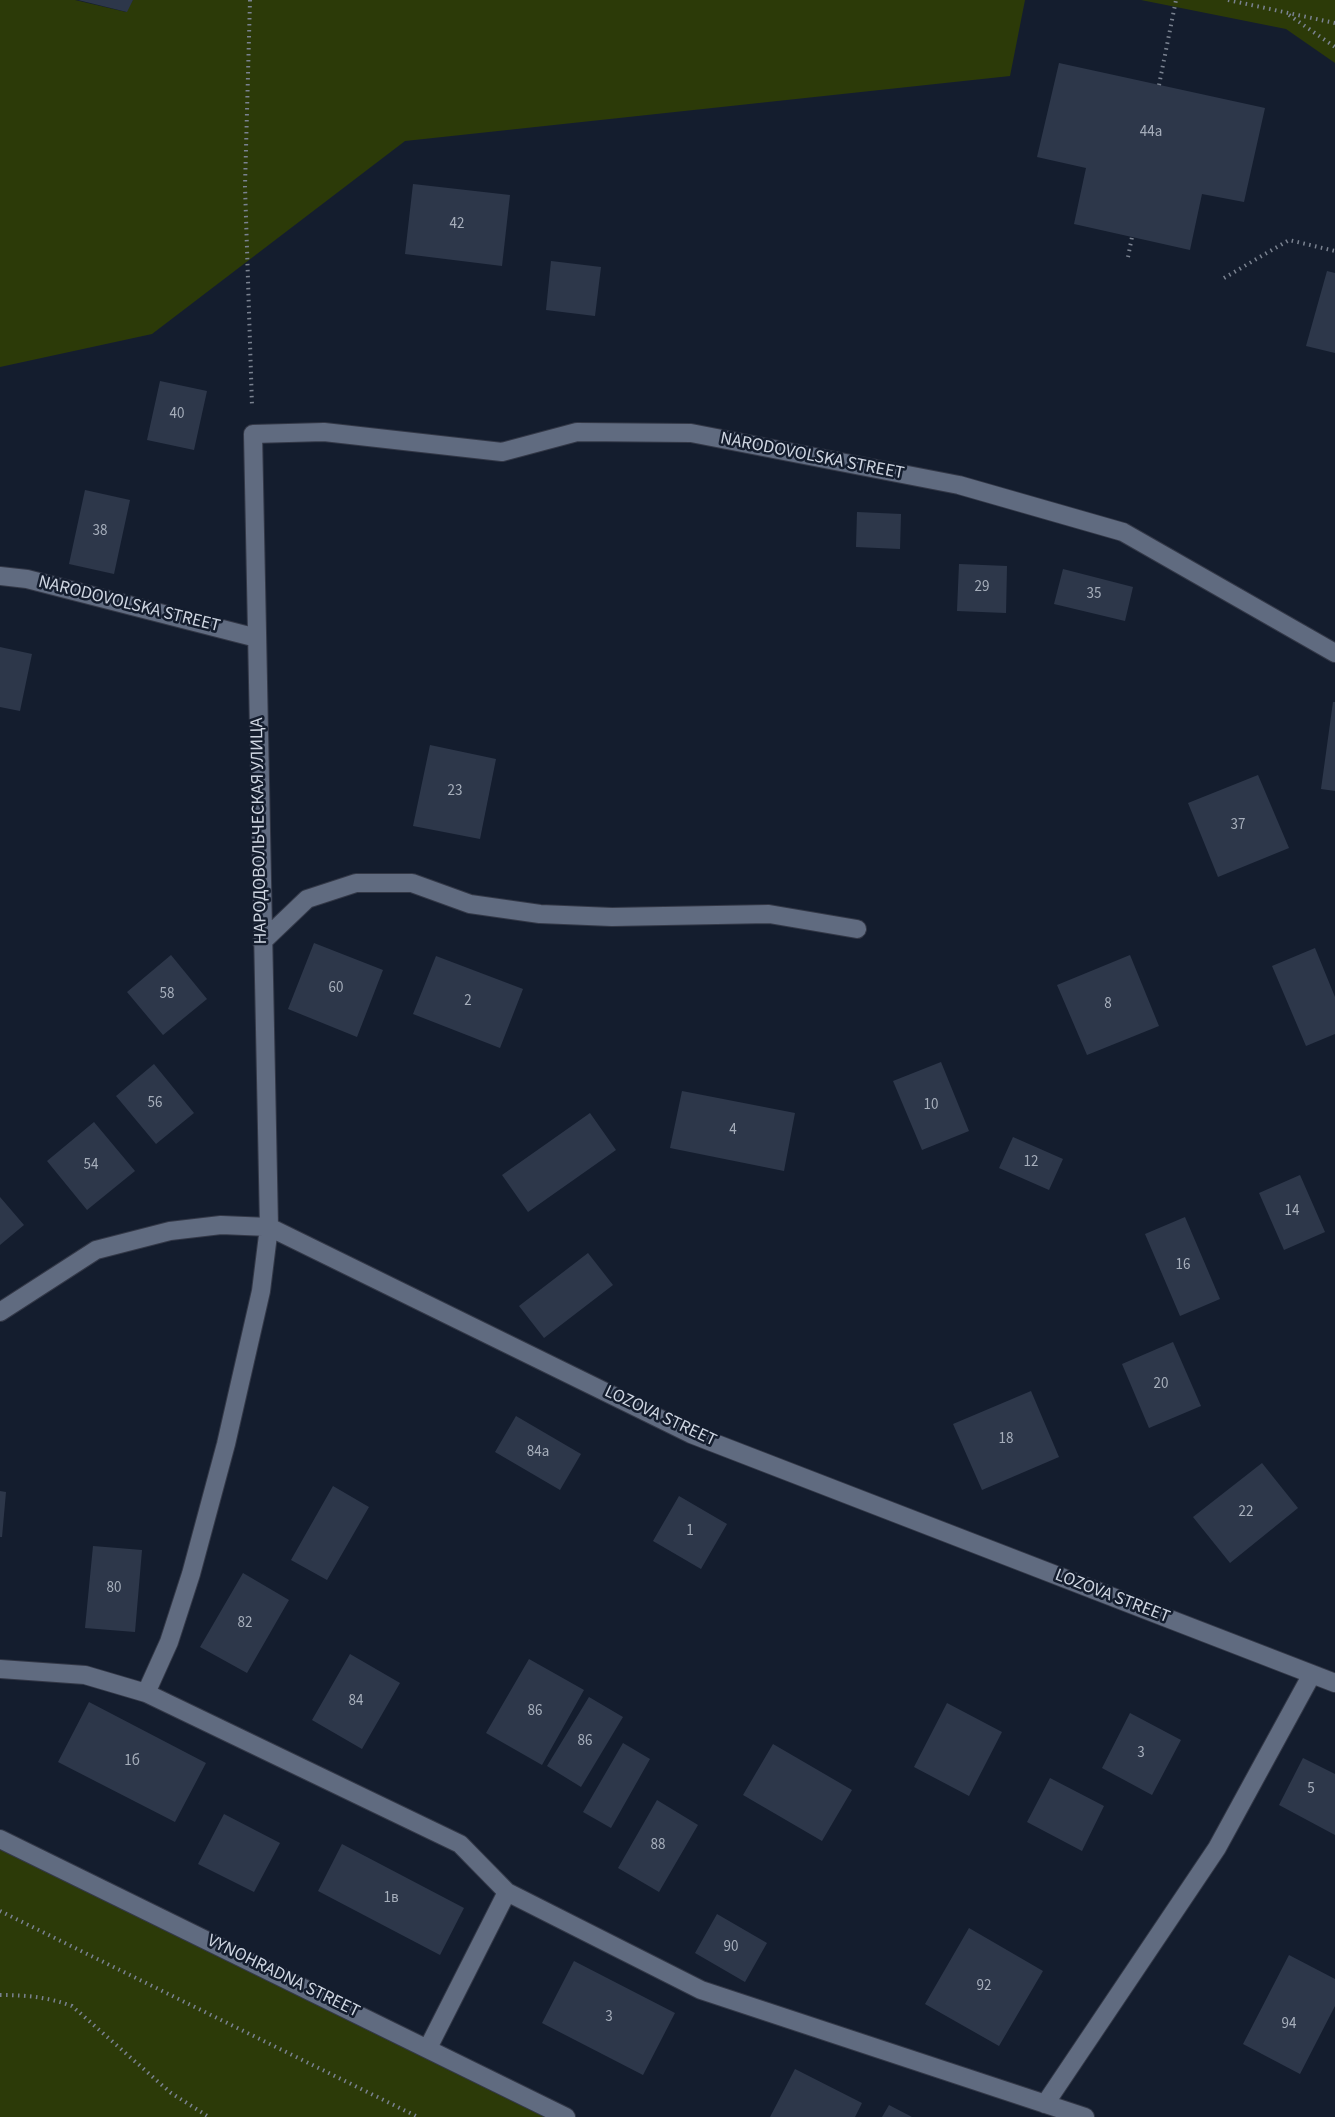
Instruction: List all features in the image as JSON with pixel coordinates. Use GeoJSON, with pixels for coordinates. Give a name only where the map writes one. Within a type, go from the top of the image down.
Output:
{"type":"FeatureCollection","features":[{"type":"Feature","properties":{"kind":"street","name":"NARODOVOLSKA STREET"},"geometry":{"type":"LineString","coordinates":[[253,434],[324,432],[502,452],[577,432],[691,433],[959,485],[1123,532],[1335,653]]}},
{"type":"Feature","properties":{"kind":"street","name":"НАРОДОВОЛЬЧЕСКАЯ УЛИЦА"},"geometry":{"type":"LineString","coordinates":[[146,1693],[169,1642],[191,1574],[226,1444],[261,1291],[269,1227],[253,434]]}},
{"type":"Feature","properties":{"kind":"street","name":"NARODOVOLSKA STREET"},"geometry":{"type":"LineString","coordinates":[[0,576],[27,579],[257,638]]}},
{"type":"Feature","properties":{"kind":"street"},"geometry":{"type":"LineString","coordinates":[[262,942],[307,899],[356,883],[412,883],[470,904],[540,914],[612,917],[769,914],[857,929]]}},
{"type":"Feature","properties":{"kind":"street","name":"LOZOVA STREET"},"geometry":{"type":"LineString","coordinates":[[0,1312],[96,1250],[170,1231],[221,1225],[269,1227],[691,1434],[1335,1683]]}},
{"type":"Feature","properties":{"kind":"street"},"geometry":{"type":"LineString","coordinates":[[0,1669],[85,1675],[146,1693],[460,1844],[507,1892],[701,1990],[1085,2117]]}},
{"type":"Feature","properties":{"kind":"street"},"geometry":{"type":"LineString","coordinates":[[1045,2104],[1217,1848],[1312,1674]]}},
{"type":"Feature","properties":{"kind":"street","name":"VYNOHRADNA STREET"},"geometry":{"type":"LineString","coordinates":[[0,1839],[566,2117]]}},
{"type":"Feature","properties":{"kind":"street"},"geometry":{"type":"LineString","coordinates":[[428,2048],[507,1892]]}},
{"type":"Feature","properties":{"kind":"path"},"geometry":{"type":"LineString","coordinates":[[250,0],[245,186],[253,434]]}},
{"type":"Feature","properties":{"kind":"path"},"geometry":{"type":"LineString","coordinates":[[1159,85],[1176,0]]}},
{"type":"Feature","properties":{"kind":"path"},"geometry":{"type":"LineString","coordinates":[[1228,0],[1335,23]]}},
{"type":"Feature","properties":{"kind":"path"},"geometry":{"type":"LineString","coordinates":[[1286,12],[1335,48]]}},
{"type":"Feature","properties":{"kind":"path"},"geometry":{"type":"LineString","coordinates":[[1128,257],[1132,237]]}},
{"type":"Feature","properties":{"kind":"path"},"geometry":{"type":"LineString","coordinates":[[1224,278],[1289,240],[1335,251]]}},
{"type":"Feature","properties":{"kind":"path"},"geometry":{"type":"LineString","coordinates":[[0,1911],[418,2117]]}},
{"type":"Feature","properties":{"kind":"path"},"geometry":{"type":"LineString","coordinates":[[0,1995],[24,1995],[53,1999],[72,2007],[171,2093],[209,2117]]}},
{"type":"Feature","properties":{"kind":"green space"},"geometry":{"type":"Polygon","coordinates":[[[0,0],[75,0],[126,12],[133,0],[1025,0],[1010,76],[405,141],[152,334],[0,367],[0,0]]]}},
{"type":"Feature","properties":{"kind":"green space"},"geometry":{"type":"Polygon","coordinates":[[[1141,0],[1335,0],[1335,63],[1286,29],[1141,0]]]}},
{"type":"Feature","properties":{"kind":"green space"},"geometry":{"type":"Polygon","coordinates":[[[0,1839],[566,2117],[0,2117],[0,1839]]]}},
{"type":"Feature","properties":{"kind":"building"},"geometry":{"type":"Polygon","coordinates":[[[78,0],[133,0],[127,12],[78,0]]]}},
{"type":"Feature","properties":{"kind":"building"},"geometry":{"type":"Polygon","coordinates":[[[1059,63],[1265,108],[1244,202],[1202,194],[1190,250],[1074,224],[1086,168],[1037,157],[1059,63]]]}},
{"type":"Feature","properties":{"kind":"building"},"geometry":{"type":"Polygon","coordinates":[[[413,184],[510,195],[502,266],[405,254],[413,184]]]}},
{"type":"Feature","properties":{"kind":"building"},"geometry":{"type":"Polygon","coordinates":[[[551,261],[601,267],[595,316],[546,310],[551,261]]]}},
{"type":"Feature","properties":{"kind":"building"},"geometry":{"type":"Polygon","coordinates":[[[1327,271],[1335,273],[1335,353],[1306,346],[1327,271]]]}},
{"type":"Feature","properties":{"kind":"building"},"geometry":{"type":"Polygon","coordinates":[[[160,381],[207,391],[194,450],[147,440],[160,381]]]}},
{"type":"Feature","properties":{"kind":"building"},"geometry":{"type":"Polygon","coordinates":[[[85,490],[130,500],[114,574],[69,564],[85,490]]]}},
{"type":"Feature","properties":{"kind":"building"},"geometry":{"type":"Polygon","coordinates":[[[857,512],[901,514],[900,549],[856,547],[857,512]]]}},
{"type":"Feature","properties":{"kind":"building"},"geometry":{"type":"Polygon","coordinates":[[[959,564],[1007,566],[1006,613],[957,611],[959,564]]]}},
{"type":"Feature","properties":{"kind":"building"},"geometry":{"type":"Polygon","coordinates":[[[1063,569],[1133,587],[1125,621],[1054,604],[1063,569]]]}},
{"type":"Feature","properties":{"kind":"building"},"geometry":{"type":"Polygon","coordinates":[[[0,647],[32,654],[20,711],[0,707],[0,647]]]}},
{"type":"Feature","properties":{"kind":"building"},"geometry":{"type":"Polygon","coordinates":[[[1333,702],[1335,702],[1335,791],[1321,789],[1333,702]]]}},
{"type":"Feature","properties":{"kind":"building"},"geometry":{"type":"Polygon","coordinates":[[[430,745],[496,759],[480,839],[413,826],[430,745]]]}},
{"type":"Feature","properties":{"kind":"building"},"geometry":{"type":"Polygon","coordinates":[[[1258,775],[1289,848],[1218,877],[1188,803],[1258,775]]]}},
{"type":"Feature","properties":{"kind":"building"},"geometry":{"type":"Polygon","coordinates":[[[314,943],[383,970],[357,1037],[288,1009],[314,943]]]}},
{"type":"Feature","properties":{"kind":"building"},"geometry":{"type":"Polygon","coordinates":[[[1315,948],[1335,997],[1335,1034],[1306,1046],[1272,966],[1315,948]]]}},
{"type":"Feature","properties":{"kind":"building"},"geometry":{"type":"Polygon","coordinates":[[[171,955],[207,999],[163,1035],[127,992],[171,955]]]}},
{"type":"Feature","properties":{"kind":"building"},"geometry":{"type":"Polygon","coordinates":[[[1130,955],[1159,1026],[1087,1055],[1057,985],[1130,955]]]}},
{"type":"Feature","properties":{"kind":"building"},"geometry":{"type":"Polygon","coordinates":[[[436,956],[523,989],[500,1048],[413,1014],[436,956]]]}},
{"type":"Feature","properties":{"kind":"building"},"geometry":{"type":"Polygon","coordinates":[[[941,1062],[969,1131],[922,1150],[893,1081],[941,1062]]]}},
{"type":"Feature","properties":{"kind":"building"},"geometry":{"type":"Polygon","coordinates":[[[154,1064],[194,1113],[156,1144],[116,1096],[154,1064]]]}},
{"type":"Feature","properties":{"kind":"building"},"geometry":{"type":"Polygon","coordinates":[[[682,1091],[795,1113],[784,1171],[670,1148],[682,1091]]]}},
{"type":"Feature","properties":{"kind":"building"},"geometry":{"type":"Polygon","coordinates":[[[590,1113],[616,1150],[528,1212],[502,1175],[590,1113]]]}},
{"type":"Feature","properties":{"kind":"building"},"geometry":{"type":"Polygon","coordinates":[[[94,1122],[135,1171],[87,1210],[47,1161],[94,1122]]]}},
{"type":"Feature","properties":{"kind":"building"},"geometry":{"type":"Polygon","coordinates":[[[1013,1137],[1063,1159],[1049,1190],[999,1168],[1013,1137]]]}},
{"type":"Feature","properties":{"kind":"building"},"geometry":{"type":"Polygon","coordinates":[[[1300,1175],[1325,1232],[1284,1250],[1259,1193],[1300,1175]]]}},
{"type":"Feature","properties":{"kind":"building"},"geometry":{"type":"Polygon","coordinates":[[[0,1197],[24,1225],[0,1245],[0,1197]]]}},
{"type":"Feature","properties":{"kind":"building"},"geometry":{"type":"Polygon","coordinates":[[[1185,1217],[1220,1299],[1180,1316],[1145,1234],[1185,1217]]]}},
{"type":"Feature","properties":{"kind":"building"},"geometry":{"type":"Polygon","coordinates":[[[588,1253],[613,1285],[544,1338],[519,1306],[588,1253]]]}},
{"type":"Feature","properties":{"kind":"building"},"geometry":{"type":"Polygon","coordinates":[[[1173,1342],[1201,1406],[1149,1428],[1122,1364],[1173,1342]]]}},
{"type":"Feature","properties":{"kind":"building"},"geometry":{"type":"Polygon","coordinates":[[[1031,1391],[1059,1457],[982,1490],[953,1424],[1031,1391]]]}},
{"type":"Feature","properties":{"kind":"building"},"geometry":{"type":"Polygon","coordinates":[[[516,1416],[581,1454],[560,1490],[495,1452],[516,1416]]]}},
{"type":"Feature","properties":{"kind":"building"},"geometry":{"type":"Polygon","coordinates":[[[1262,1463],[1298,1508],[1230,1563],[1193,1517],[1262,1463]]]}},
{"type":"Feature","properties":{"kind":"building"},"geometry":{"type":"Polygon","coordinates":[[[333,1486],[369,1507],[327,1580],[291,1560],[333,1486]]]}},
{"type":"Feature","properties":{"kind":"building"},"geometry":{"type":"Polygon","coordinates":[[[0,1491],[6,1492],[2,1537],[0,1537],[0,1491]]]}},
{"type":"Feature","properties":{"kind":"building"},"geometry":{"type":"Polygon","coordinates":[[[679,1496],[727,1524],[701,1569],[653,1541],[679,1496]]]}},
{"type":"Feature","properties":{"kind":"building"},"geometry":{"type":"Polygon","coordinates":[[[93,1546],[142,1550],[135,1632],[85,1628],[93,1546]]]}},
{"type":"Feature","properties":{"kind":"building"},"geometry":{"type":"Polygon","coordinates":[[[243,1573],[289,1600],[247,1673],[200,1647],[243,1573]]]}},
{"type":"Feature","properties":{"kind":"building"},"geometry":{"type":"Polygon","coordinates":[[[350,1654],[400,1683],[362,1749],[312,1720],[350,1654]]]}},
{"type":"Feature","properties":{"kind":"building"},"geometry":{"type":"Polygon","coordinates":[[[529,1659],[584,1690],[542,1765],[486,1733],[529,1659]]]}},
{"type":"Feature","properties":{"kind":"building"},"geometry":{"type":"Polygon","coordinates":[[[589,1697],[623,1717],[581,1787],[547,1766],[589,1697]]]}},
{"type":"Feature","properties":{"kind":"building"},"geometry":{"type":"Polygon","coordinates":[[[89,1702],[206,1763],[175,1822],[58,1762],[89,1702]]]}},
{"type":"Feature","properties":{"kind":"building"},"geometry":{"type":"Polygon","coordinates":[[[947,1703],[1002,1732],[969,1796],[914,1767],[947,1703]]]}},
{"type":"Feature","properties":{"kind":"building"},"geometry":{"type":"Polygon","coordinates":[[[1130,1713],[1181,1740],[1152,1795],[1102,1768],[1130,1713]]]}},
{"type":"Feature","properties":{"kind":"building"},"geometry":{"type":"Polygon","coordinates":[[[623,1743],[650,1759],[611,1828],[583,1812],[623,1743]]]}},
{"type":"Feature","properties":{"kind":"building"},"geometry":{"type":"Polygon","coordinates":[[[773,1744],[852,1790],[822,1841],[743,1795],[773,1744]]]}},
{"type":"Feature","properties":{"kind":"building"},"geometry":{"type":"Polygon","coordinates":[[[1303,1758],[1335,1774],[1335,1835],[1279,1805],[1303,1758]]]}},
{"type":"Feature","properties":{"kind":"building"},"geometry":{"type":"Polygon","coordinates":[[[1050,1778],[1104,1806],[1082,1851],[1027,1822],[1050,1778]]]}},
{"type":"Feature","properties":{"kind":"building"},"geometry":{"type":"Polygon","coordinates":[[[657,1800],[698,1825],[659,1892],[618,1868],[657,1800]]]}},
{"type":"Feature","properties":{"kind":"building"},"geometry":{"type":"Polygon","coordinates":[[[224,1814],[280,1843],[254,1892],[198,1864],[224,1814]]]}},
{"type":"Feature","properties":{"kind":"building"},"geometry":{"type":"Polygon","coordinates":[[[342,1844],[464,1908],[440,1955],[318,1891],[342,1844]]]}},
{"type":"Feature","properties":{"kind":"building"},"geometry":{"type":"Polygon","coordinates":[[[717,1914],[767,1943],[745,1982],[695,1953],[717,1914]]]}},
{"type":"Feature","properties":{"kind":"building"},"geometry":{"type":"Polygon","coordinates":[[[969,1928],[1043,1971],[999,2046],[925,2004],[969,1928]]]}},
{"type":"Feature","properties":{"kind":"building"},"geometry":{"type":"Polygon","coordinates":[[[1289,1955],[1335,1979],[1335,2006],[1300,2074],[1243,2044],[1289,1955]]]}},
{"type":"Feature","properties":{"kind":"building"},"geometry":{"type":"Polygon","coordinates":[[[574,1961],[675,2013],[643,2075],[542,2023],[574,1961]]]}},
{"type":"Feature","properties":{"kind":"building"},"geometry":{"type":"Polygon","coordinates":[[[795,2069],[862,2103],[855,2117],[770,2117],[795,2069]]]}},
{"type":"Feature","properties":{"kind":"building"},"geometry":{"type":"Polygon","coordinates":[[[889,2105],[912,2117],[882,2117],[889,2105]]]}}]}
